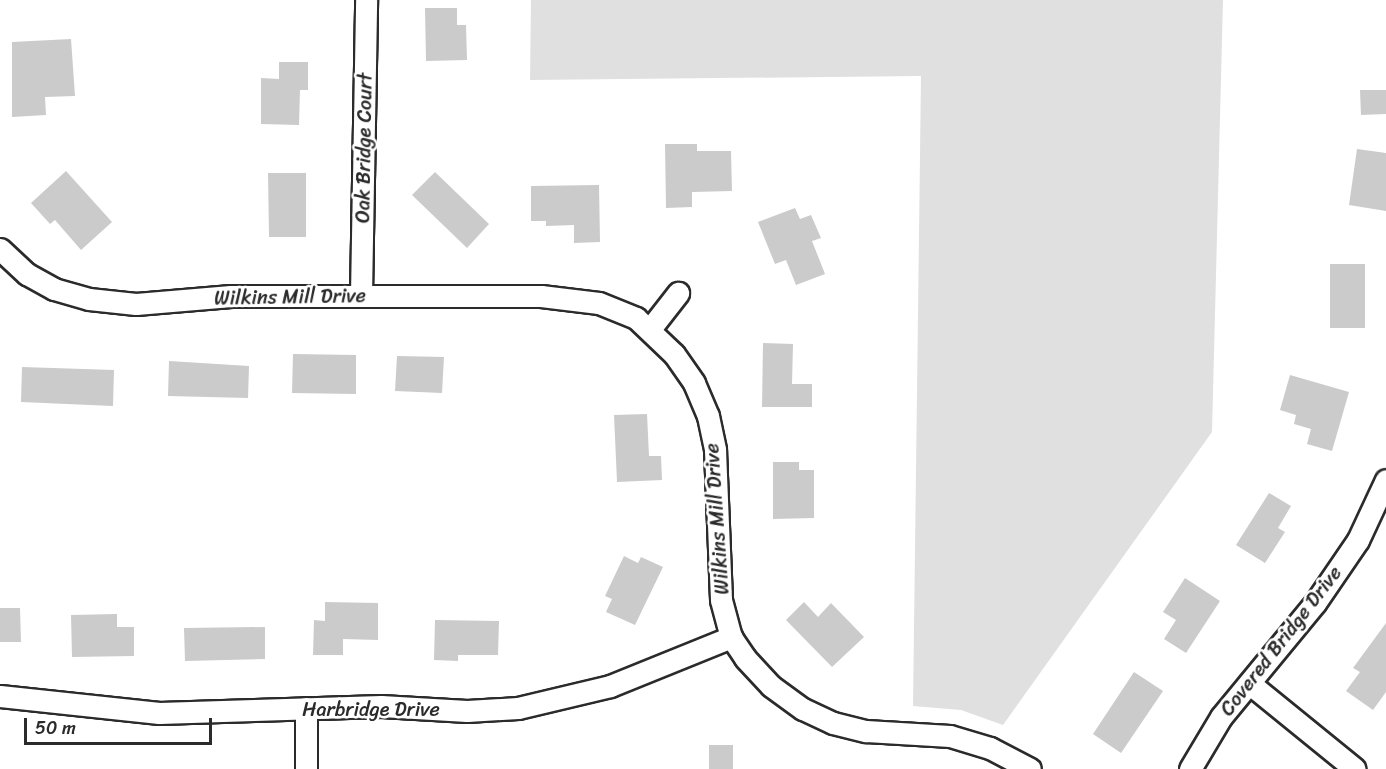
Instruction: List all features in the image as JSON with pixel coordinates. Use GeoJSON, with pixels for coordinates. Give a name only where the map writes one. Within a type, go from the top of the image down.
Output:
{"type":"FeatureCollection","features":[{"type":"Feature","properties":{"kind":"street","name":"Oak Bridge Court"},"geometry":{"type":"LineString","coordinates":[[361,295],[366,0]]}},
{"type":"Feature","properties":{"kind":"street","name":"Wilkins Mill Drive"},"geometry":{"type":"LineString","coordinates":[[2,256],[54,289],[89,299],[136,304],[231,296],[571,297],[599,303],[636,318],[674,354],[694,383],[708,416],[715,450],[721,600],[731,637],[771,686],[803,709],[833,723],[866,731],[950,736],[990,748],[1030,769]]}},
{"type":"Feature","properties":{"kind":"street"},"geometry":{"type":"LineString","coordinates":[[650,329],[678,293]]}},
{"type":"Feature","properties":{"kind":"street","name":"Covered Bridge Drive"},"geometry":{"type":"LineString","coordinates":[[1190,769],[1221,717],[1315,603],[1358,540],[1386,480]]}},
{"type":"Feature","properties":{"kind":"street","name":"Harbridge Drive"},"geometry":{"type":"LineString","coordinates":[[0,696],[159,713],[306,708],[518,708],[610,686],[731,637]]}},
{"type":"Feature","properties":{"kind":"street"},"geometry":{"type":"LineString","coordinates":[[1249,683],[1355,769]]}},
{"type":"Feature","properties":{"kind":"street"},"geometry":{"type":"LineString","coordinates":[[306,708],[306,769]]}},
{"type":"Feature","properties":{"kind":"shaded area"},"geometry":{"type":"Polygon","coordinates":[[[531,0],[1223,0],[1212,432],[1003,725],[961,710],[913,706],[921,76],[530,80],[531,0]]]}},
{"type":"Feature","properties":{"kind":"building"},"geometry":{"type":"Polygon","coordinates":[[[425,8],[457,8],[457,25],[466,25],[467,60],[426,61],[425,8]]]}},
{"type":"Feature","properties":{"kind":"building"},"geometry":{"type":"Polygon","coordinates":[[[71,39],[75,96],[45,97],[46,115],[12,117],[12,42],[71,39]]]}},
{"type":"Feature","properties":{"kind":"building"},"geometry":{"type":"Polygon","coordinates":[[[279,62],[308,62],[308,90],[300,90],[299,125],[261,124],[261,78],[279,79],[279,62]]]}},
{"type":"Feature","properties":{"kind":"building"},"geometry":{"type":"Polygon","coordinates":[[[1360,90],[1386,90],[1386,114],[1361,115],[1360,90]]]}},
{"type":"Feature","properties":{"kind":"building"},"geometry":{"type":"Polygon","coordinates":[[[665,144],[697,144],[697,151],[731,151],[732,191],[692,192],[692,207],[666,208],[665,144]]]}},
{"type":"Feature","properties":{"kind":"building"},"geometry":{"type":"Polygon","coordinates":[[[1357,149],[1386,153],[1386,211],[1349,205],[1357,149]]]}},
{"type":"Feature","properties":{"kind":"building"},"geometry":{"type":"Polygon","coordinates":[[[66,171],[112,222],[81,250],[55,220],[50,224],[31,203],[66,171]]]}},
{"type":"Feature","properties":{"kind":"building"},"geometry":{"type":"Polygon","coordinates":[[[435,172],[489,224],[467,248],[412,195],[435,172]]]}},
{"type":"Feature","properties":{"kind":"building"},"geometry":{"type":"Polygon","coordinates":[[[268,173],[306,173],[306,237],[269,237],[268,173]]]}},
{"type":"Feature","properties":{"kind":"building"},"geometry":{"type":"Polygon","coordinates":[[[599,185],[600,242],[574,243],[574,225],[546,226],[546,221],[531,221],[531,186],[599,185]]]}},
{"type":"Feature","properties":{"kind":"building"},"geometry":{"type":"Polygon","coordinates":[[[795,208],[800,219],[811,215],[821,238],[812,241],[825,274],[796,285],[786,260],[775,264],[758,222],[795,208]]]}},
{"type":"Feature","properties":{"kind":"building"},"geometry":{"type":"Polygon","coordinates":[[[1330,264],[1365,264],[1365,328],[1330,328],[1330,264]]]}},
{"type":"Feature","properties":{"kind":"building"},"geometry":{"type":"Polygon","coordinates":[[[763,343],[793,344],[792,384],[812,384],[812,407],[762,407],[763,343]]]}},
{"type":"Feature","properties":{"kind":"building"},"geometry":{"type":"Polygon","coordinates":[[[293,354],[356,355],[356,394],[292,393],[293,354]]]}},
{"type":"Feature","properties":{"kind":"building"},"geometry":{"type":"Polygon","coordinates":[[[397,356],[444,357],[442,393],[395,391],[397,356]]]}},
{"type":"Feature","properties":{"kind":"building"},"geometry":{"type":"Polygon","coordinates":[[[169,361],[249,366],[248,398],[168,396],[169,361]]]}},
{"type":"Feature","properties":{"kind":"building"},"geometry":{"type":"Polygon","coordinates":[[[22,367],[114,370],[113,406],[21,402],[22,367]]]}},
{"type":"Feature","properties":{"kind":"building"},"geometry":{"type":"Polygon","coordinates":[[[1290,375],[1349,392],[1332,451],[1307,444],[1311,429],[1294,424],[1296,415],[1280,410],[1290,375]]]}},
{"type":"Feature","properties":{"kind":"building"},"geometry":{"type":"Polygon","coordinates":[[[647,414],[649,456],[661,456],[662,480],[617,482],[614,415],[647,414]]]}},
{"type":"Feature","properties":{"kind":"building"},"geometry":{"type":"Polygon","coordinates":[[[773,462],[799,462],[799,470],[814,470],[814,518],[773,519],[773,462]]]}},
{"type":"Feature","properties":{"kind":"building"},"geometry":{"type":"Polygon","coordinates":[[[1269,493],[1291,506],[1278,528],[1285,532],[1265,563],[1236,545],[1269,493]]]}},
{"type":"Feature","properties":{"kind":"building"},"geometry":{"type":"Polygon","coordinates":[[[624,556],[638,563],[641,557],[663,567],[635,625],[606,612],[612,599],[605,596],[624,556]]]}},
{"type":"Feature","properties":{"kind":"building"},"geometry":{"type":"Polygon","coordinates":[[[1185,578],[1220,601],[1186,653],[1164,639],[1176,620],[1163,612],[1185,578]]]}},
{"type":"Feature","properties":{"kind":"building"},"geometry":{"type":"Polygon","coordinates":[[[325,602],[378,603],[378,640],[343,639],[343,655],[313,655],[314,620],[325,621],[325,602]]]}},
{"type":"Feature","properties":{"kind":"building"},"geometry":{"type":"Polygon","coordinates":[[[804,602],[818,617],[831,603],[864,637],[832,667],[786,620],[804,602]]]}},
{"type":"Feature","properties":{"kind":"building"},"geometry":{"type":"Polygon","coordinates":[[[0,608],[20,608],[21,642],[0,642],[0,608]]]}},
{"type":"Feature","properties":{"kind":"building"},"geometry":{"type":"Polygon","coordinates":[[[117,614],[117,627],[134,627],[134,656],[72,657],[71,615],[117,614]]]}},
{"type":"Feature","properties":{"kind":"building"},"geometry":{"type":"Polygon","coordinates":[[[435,620],[499,621],[498,655],[458,655],[458,661],[434,660],[435,620]]]}},
{"type":"Feature","properties":{"kind":"building"},"geometry":{"type":"Polygon","coordinates":[[[1386,623],[1386,692],[1373,710],[1346,691],[1360,672],[1353,668],[1386,623]]]}},
{"type":"Feature","properties":{"kind":"building"},"geometry":{"type":"Polygon","coordinates":[[[265,627],[265,659],[185,661],[184,628],[265,627]]]}},
{"type":"Feature","properties":{"kind":"building"},"geometry":{"type":"Polygon","coordinates":[[[1134,672],[1163,691],[1121,753],[1093,734],[1134,672]]]}},
{"type":"Feature","properties":{"kind":"building"},"geometry":{"type":"Polygon","coordinates":[[[709,745],[733,745],[733,769],[709,769],[709,745]]]}}]}
